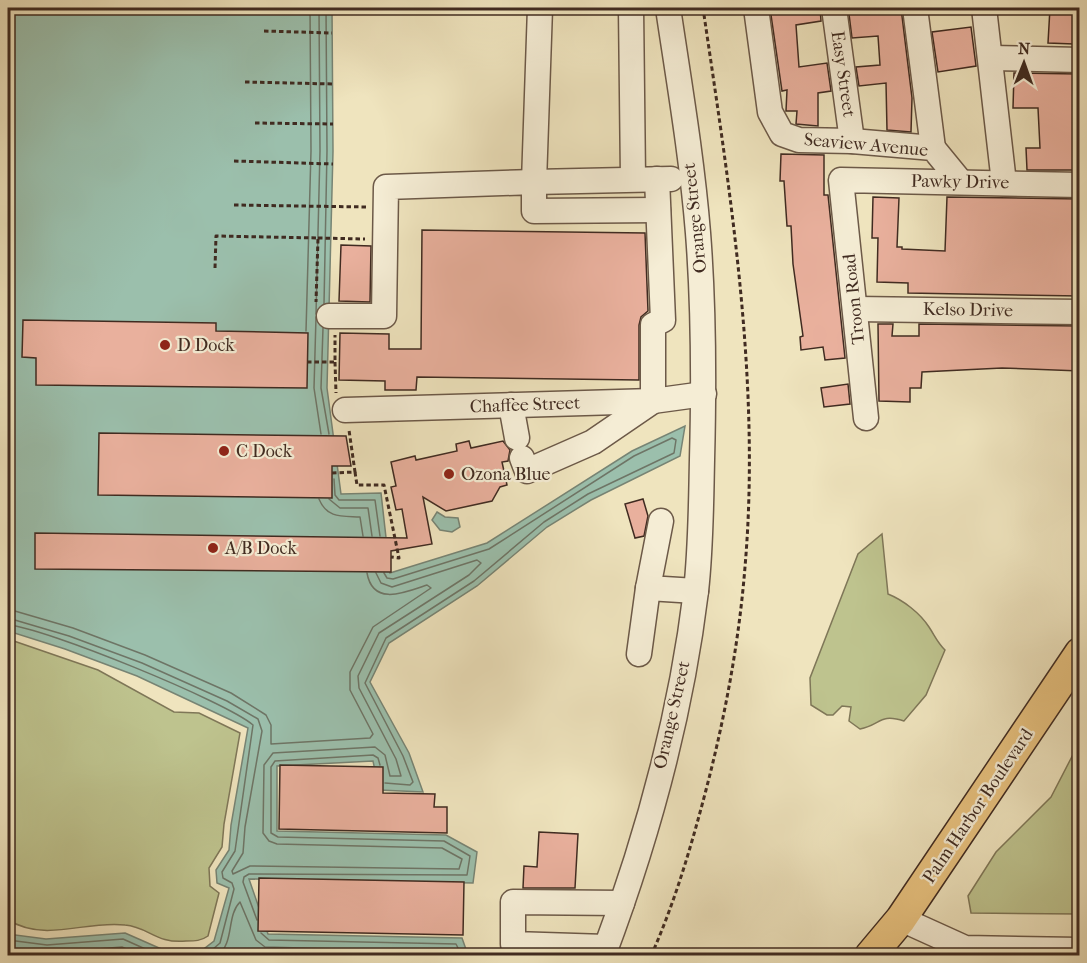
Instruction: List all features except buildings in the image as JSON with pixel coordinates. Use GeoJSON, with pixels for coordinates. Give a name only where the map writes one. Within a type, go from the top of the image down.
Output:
{"type":"FeatureCollection","features":[{"type":"Feature","properties":{"kind":"main road","name":"Palm Harbor Boulevard"},"geometry":{"type":"LineString","coordinates":[[870,956],[901,920],[1080,653]]}},
{"type":"Feature","properties":{"kind":"street"},"geometry":{"type":"LineString","coordinates":[[540,8],[534,211],[658,210]]}},
{"type":"Feature","properties":{"kind":"street"},"geometry":{"type":"LineString","coordinates":[[631,8],[633,179]]}},
{"type":"Feature","properties":{"kind":"street","name":"Orange Street"},"geometry":{"type":"LineString","coordinates":[[604,952],[644,838],[675,710],[696,591],[704,394],[701,276],[691,179],[668,8]]}},
{"type":"Feature","properties":{"kind":"street","name":"Seaview Avenue"},"geometry":{"type":"LineString","coordinates":[[756,8],[770,112],[782,134],[799,140],[852,141],[933,148],[944,158],[960,181]]}},
{"type":"Feature","properties":{"kind":"street","name":"Easy Street"},"geometry":{"type":"LineString","coordinates":[[834,8],[852,141]]}},
{"type":"Feature","properties":{"kind":"street"},"geometry":{"type":"LineString","coordinates":[[915,8],[933,148]]}},
{"type":"Feature","properties":{"kind":"street"},"geometry":{"type":"LineString","coordinates":[[984,8],[1004,183]]}},
{"type":"Feature","properties":{"kind":"street"},"geometry":{"type":"LineString","coordinates":[[991,58],[1080,60]]}},
{"type":"Feature","properties":{"kind":"street"},"geometry":{"type":"LineString","coordinates":[[510,405],[527,471],[593,442],[653,400],[653,325],[663,320],[657,179]]}},
{"type":"Feature","properties":{"kind":"street"},"geometry":{"type":"LineString","coordinates":[[329,312],[384,316],[386,187],[691,179]]}},
{"type":"Feature","properties":{"kind":"street","name":"Pawky Drive"},"geometry":{"type":"LineString","coordinates":[[841,180],[1080,185]]}},
{"type":"Feature","properties":{"kind":"street","name":"Troon Road"},"geometry":{"type":"LineString","coordinates":[[841,180],[866,418]]}},
{"type":"Feature","properties":{"kind":"street","name":"Kelso Drive"},"geometry":{"type":"LineString","coordinates":[[856,309],[1080,312]]}},
{"type":"Feature","properties":{"kind":"street","name":"Chaffee Street"},"geometry":{"type":"LineString","coordinates":[[345,410],[653,400],[704,394]]}},
{"type":"Feature","properties":{"kind":"street"},"geometry":{"type":"LineString","coordinates":[[639,654],[648,588],[661,521]]}},
{"type":"Feature","properties":{"kind":"street"},"geometry":{"type":"LineString","coordinates":[[648,588],[696,591]]}},
{"type":"Feature","properties":{"kind":"street"},"geometry":{"type":"LineString","coordinates":[[604,952],[513,944],[513,902],[622,903]]}},
{"type":"Feature","properties":{"kind":"street"},"geometry":{"type":"LineString","coordinates":[[901,920],[962,952],[1080,950]]}},
{"type":"Feature","properties":{"kind":"path"},"geometry":{"type":"LineString","coordinates":[[264,31],[332,33]]}},
{"type":"Feature","properties":{"kind":"path"},"geometry":{"type":"LineString","coordinates":[[245,82],[333,84]]}},
{"type":"Feature","properties":{"kind":"path"},"geometry":{"type":"LineString","coordinates":[[255,123],[333,124]]}},
{"type":"Feature","properties":{"kind":"path"},"geometry":{"type":"LineString","coordinates":[[234,161],[333,164]]}},
{"type":"Feature","properties":{"kind":"path"},"geometry":{"type":"LineString","coordinates":[[234,205],[386,208]]}},
{"type":"Feature","properties":{"kind":"path"},"geometry":{"type":"LineString","coordinates":[[215,268],[216,236],[386,239]]}},
{"type":"Feature","properties":{"kind":"path"},"geometry":{"type":"LineString","coordinates":[[307,362],[335,362],[335,331],[329,312],[318,238]]}},
{"type":"Feature","properties":{"kind":"path"},"geometry":{"type":"LineString","coordinates":[[355,472],[357,485],[384,485],[399,558],[391,557]]}},
{"type":"Feature","properties":{"kind":"green space"},"geometry":{"type":"Polygon","coordinates":[[[882,534],[888,594],[916,612],[945,650],[926,695],[904,721],[890,718],[860,729],[849,721],[851,707],[842,706],[833,715],[827,715],[811,705],[810,678],[858,554],[882,534]]]}},
{"type":"Feature","properties":{"kind":"green space"},"geometry":{"type":"Polygon","coordinates":[[[8,639],[98,670],[174,712],[199,713],[240,733],[222,847],[209,868],[210,886],[219,893],[208,936],[198,940],[167,940],[133,926],[110,924],[37,930],[8,920],[8,639]]]}},
{"type":"Feature","properties":{"kind":"green space"},"geometry":{"type":"Polygon","coordinates":[[[1079,743],[1079,914],[971,913],[968,896],[996,852],[1051,797],[1079,743]]]}},
{"type":"Feature","properties":{"kind":"water"},"geometry":{"type":"Polygon","coordinates":[[[8,8],[332,8],[333,151],[327,388],[341,494],[381,493],[390,573],[487,543],[632,451],[685,426],[680,456],[591,500],[547,527],[477,586],[389,643],[370,682],[409,753],[423,792],[379,790],[373,761],[277,766],[277,831],[446,835],[477,852],[473,883],[249,879],[268,934],[462,938],[468,955],[189,955],[197,954],[214,941],[229,888],[217,883],[216,870],[229,850],[231,825],[248,728],[137,676],[8,631],[8,8]]]}},
{"type":"Feature","properties":{"kind":"water"},"geometry":{"type":"Polygon","coordinates":[[[437,512],[445,517],[458,518],[460,527],[452,532],[440,530],[432,520],[437,512]]]}},
{"type":"Feature","properties":{"kind":"water"},"geometry":{"type":"Polygon","coordinates":[[[125,933],[175,955],[8,955],[8,934],[46,939],[125,933]]]}},
{"type":"Feature","properties":{"kind":"place","name":"D Dock"},"geometry":{"type":"Point","coordinates":[165,345]}},
{"type":"Feature","properties":{"kind":"place","name":"C Dock"},"geometry":{"type":"Point","coordinates":[224,451]}},
{"type":"Feature","properties":{"kind":"place","name":"Ozona Blue"},"geometry":{"type":"Point","coordinates":[449,474]}},
{"type":"Feature","properties":{"kind":"place","name":"A/B Dock"},"geometry":{"type":"Point","coordinates":[213,548]}}]}
